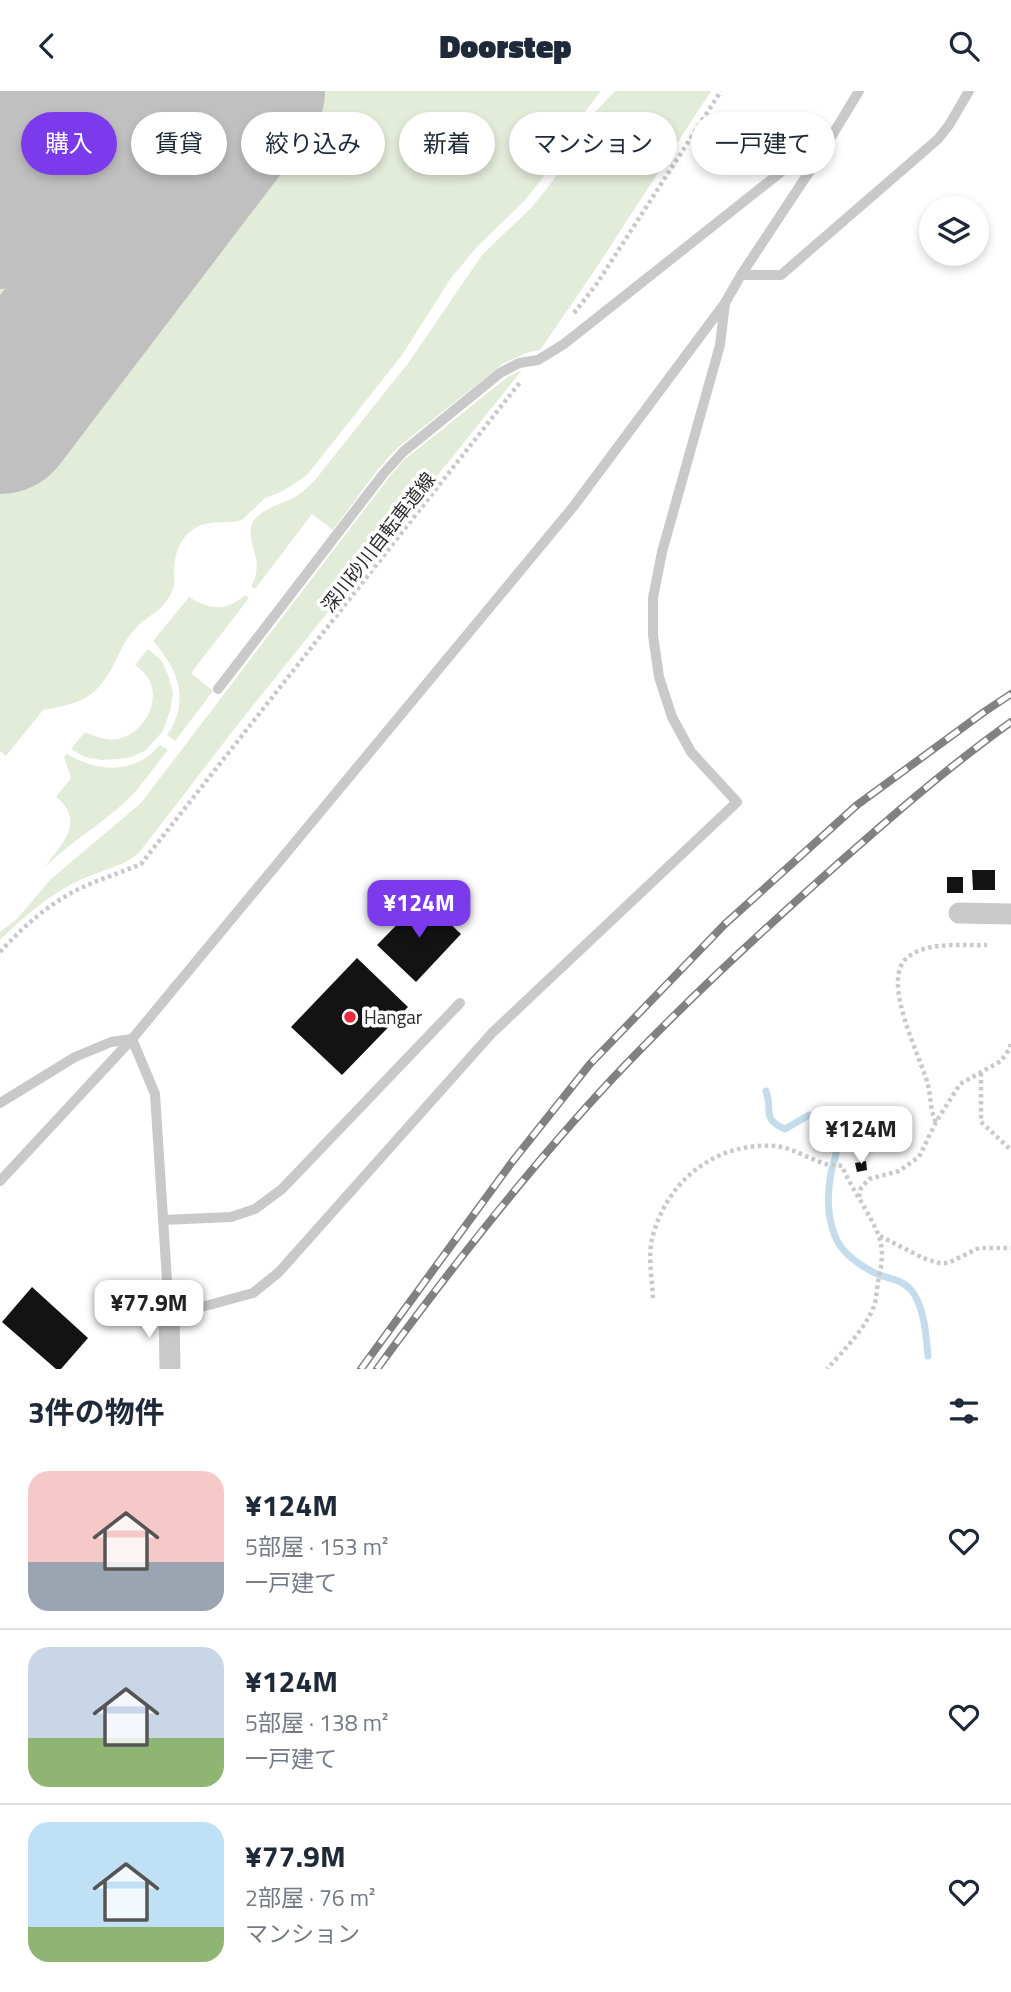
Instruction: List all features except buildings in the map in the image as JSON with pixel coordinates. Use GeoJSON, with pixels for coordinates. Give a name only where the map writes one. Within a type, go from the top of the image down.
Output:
{"type":"FeatureCollection","features":[{"type":"Feature","properties":{"kind":"street"},"geometry":{"type":"LineString","coordinates":[[959,913],[1011,914]]}},
{"type":"Feature","properties":{"kind":"street"},"geometry":{"type":"LineString","coordinates":[[169,1311],[170,1369]]}},
{"type":"Feature","properties":{"kind":"lane"},"geometry":{"type":"LineString","coordinates":[[835,132],[859,91]]}},
{"type":"Feature","properties":{"kind":"lane"},"geometry":{"type":"LineString","coordinates":[[741,275],[781,275],[938,139],[969,91]]}},
{"type":"Feature","properties":{"kind":"lane"},"geometry":{"type":"LineString","coordinates":[[218,689],[403,452],[500,373],[519,363],[538,360],[564,344],[777,175]]}},
{"type":"Feature","properties":{"kind":"lane"},"geometry":{"type":"LineString","coordinates":[[0,1181],[132,1039],[573,507],[725,303],[808,175]]}},
{"type":"Feature","properties":{"kind":"lane"},"geometry":{"type":"LineString","coordinates":[[132,1039],[155,1094],[169,1311],[198,1308],[253,1293],[279,1272],[492,1033],[737,802],[691,752],[672,717],[659,677],[653,635],[653,598],[662,552],[720,345],[725,303]]}},
{"type":"Feature","properties":{"kind":"lane"},"geometry":{"type":"LineString","coordinates":[[163,1220],[232,1217],[255,1209],[282,1189],[460,1003]]}},
{"type":"Feature","properties":{"kind":"lane"},"geometry":{"type":"LineString","coordinates":[[0,1103],[75,1057],[111,1042],[132,1039]]}},
{"type":"Feature","properties":{"kind":"path"},"geometry":{"type":"LineString","coordinates":[[571,317],[596,285],[721,91]]}},
{"type":"Feature","properties":{"kind":"path","name":"深川砂川自転車道線"},"geometry":{"type":"LineString","coordinates":[[0,952],[41,913],[72,893],[141,864],[538,360]]}},
{"type":"Feature","properties":{"kind":"path"},"geometry":{"type":"LineString","coordinates":[[936,1122],[932,1114],[928,1083],[910,1038],[899,993],[898,970],[905,958],[919,950],[987,945]]}},
{"type":"Feature","properties":{"kind":"path"},"geometry":{"type":"LineString","coordinates":[[859,1198],[861,1188],[869,1179],[900,1171],[914,1163],[960,1084],[1001,1061],[1011,1042]]}},
{"type":"Feature","properties":{"kind":"path"},"geometry":{"type":"LineString","coordinates":[[981,1073],[981,1122],[1011,1150]]}},
{"type":"Feature","properties":{"kind":"path"},"geometry":{"type":"LineString","coordinates":[[653,1298],[650,1265],[652,1241],[670,1196],[687,1176],[712,1159],[755,1147],[777,1146],[826,1164],[842,1166],[879,1235],[882,1266],[874,1306],[866,1321],[827,1369]]}},
{"type":"Feature","properties":{"kind":"path"},"geometry":{"type":"LineString","coordinates":[[879,1235],[923,1258],[939,1263],[948,1263],[979,1248],[1011,1248]]}},
{"type":"Feature","properties":{"kind":"green space"},"geometry":{"type":"Polygon","coordinates":[[[0,91],[215,91],[199,112],[131,112],[131,175],[151,175],[0,373],[0,91]]]}},
{"type":"Feature","properties":{"kind":"green space"},"geometry":{"type":"Polygon","coordinates":[[[304,91],[601,91],[585,112],[509,112],[509,175],[545,175],[451,278],[402,355],[307,475],[283,491],[265,498],[242,520],[209,523],[197,527],[187,535],[176,556],[174,585],[169,597],[131,634],[103,682],[79,701],[43,710],[6,756],[0,751],[0,490],[241,174],[385,175],[385,112],[288,112],[304,91]]]}},
{"type":"Feature","properties":{"kind":"green space"},"geometry":{"type":"Polygon","coordinates":[[[615,91],[711,91],[697,112],[691,112],[691,122],[677,143],[677,112],[595,112],[615,91]]]}},
{"type":"Feature","properties":{"kind":"green space"},"geometry":{"type":"Polygon","coordinates":[[[557,175],[657,175],[540,350],[504,363],[397,448],[333,530],[312,514],[255,589],[251,586],[257,567],[250,533],[255,519],[265,511],[298,495],[315,480],[409,362],[482,255],[532,207],[557,175]]]}},
{"type":"Feature","properties":{"kind":"green space"},"geometry":{"type":"Polygon","coordinates":[[[522,370],[235,728],[138,854],[57,893],[27,915],[0,940],[0,932],[16,920],[51,879],[141,803],[405,459],[509,376],[522,370]]]}},
{"type":"Feature","properties":{"kind":"green space"},"geometry":{"type":"Polygon","coordinates":[[[245,595],[249,598],[191,673],[213,691],[175,741],[167,735],[178,710],[178,686],[169,663],[153,641],[189,597],[211,607],[224,607],[245,595]]]}},
{"type":"Feature","properties":{"kind":"green space"},"geometry":{"type":"Polygon","coordinates":[[[148,649],[162,661],[173,693],[163,731],[146,750],[132,757],[101,760],[85,757],[71,749],[85,732],[116,739],[138,729],[149,713],[153,694],[147,676],[135,665],[148,649]]]}},
{"type":"Feature","properties":{"kind":"green space"},"geometry":{"type":"Polygon","coordinates":[[[160,745],[168,750],[131,796],[44,868],[63,842],[70,824],[70,815],[56,797],[71,778],[64,757],[67,754],[92,765],[116,768],[139,761],[160,745]]]}},
{"type":"Feature","properties":{"kind":"waterway"},"geometry":{"type":"LineString","coordinates":[[766,1091],[773,1122],[785,1129],[809,1115],[831,1135],[836,1152],[830,1181],[829,1205],[835,1236],[841,1247],[856,1261],[873,1272],[901,1282],[914,1294],[923,1316],[928,1356]]}},
{"type":"Feature","properties":{"kind":"runway"},"geometry":{"type":"LineString","coordinates":[[0,214],[94,91]]}},
{"type":"Feature","properties":{"kind":"runway"},"geometry":{"type":"LineString","coordinates":[[0,419],[250,91]]}},
{"type":"Feature","properties":{"kind":"railway"},"geometry":{"type":"LineString","coordinates":[[361,1369],[512,1162],[590,1064],[725,924],[857,805],[1011,694]]}},
{"type":"Feature","properties":{"kind":"railway"},"geometry":{"type":"LineString","coordinates":[[377,1369],[520,1183],[581,1112],[638,1052],[716,975],[823,877],[939,777],[1011,722]]}},
{"type":"Feature","properties":{"kind":"place","name":"Hangar"},"geometry":{"type":"Point","coordinates":[350,1017]}}]}
